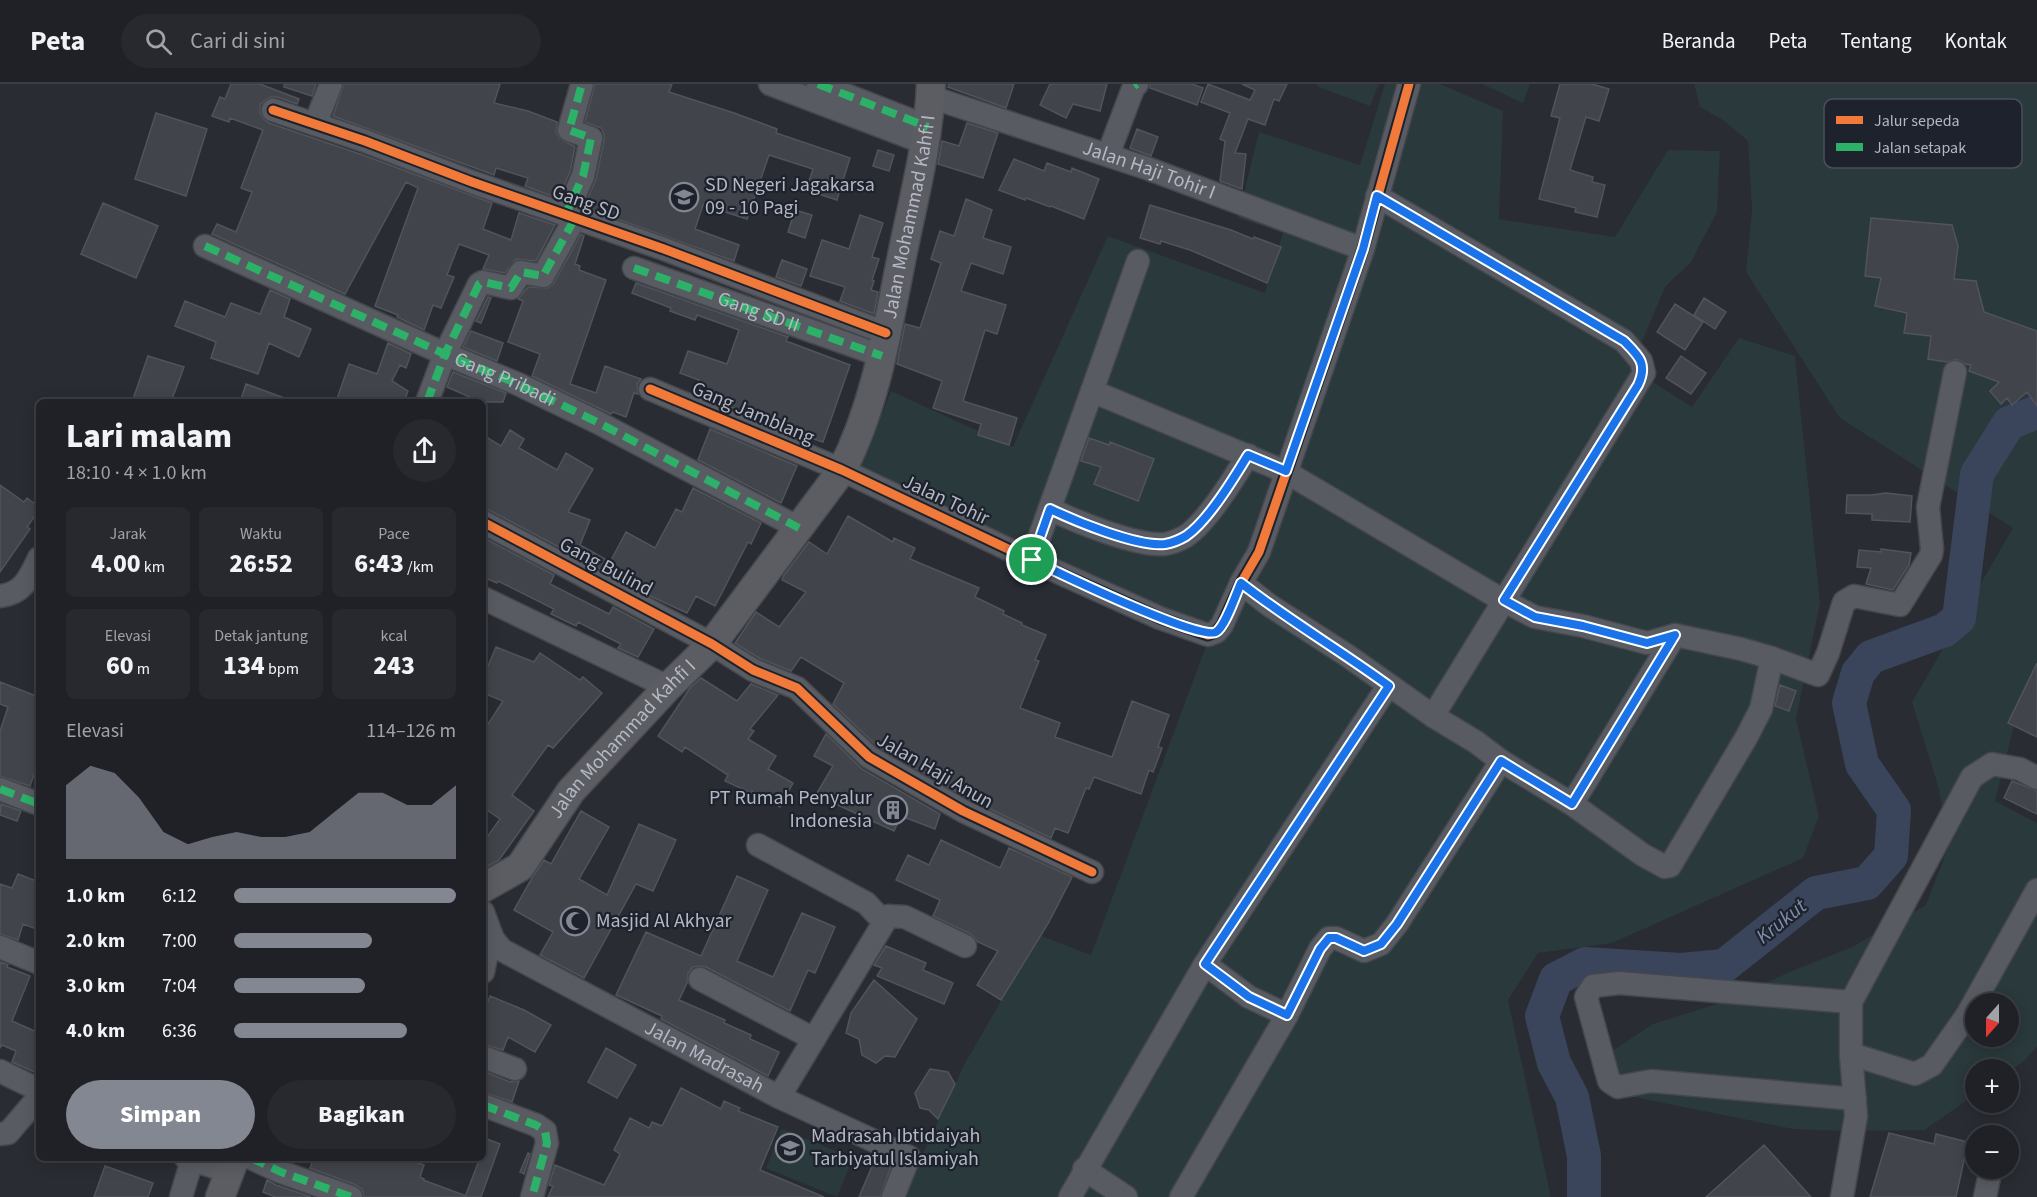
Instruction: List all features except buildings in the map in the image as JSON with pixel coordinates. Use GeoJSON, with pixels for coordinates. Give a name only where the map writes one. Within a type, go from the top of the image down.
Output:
{"type":"FeatureCollection","features":[{"type":"Feature","properties":{"kind":"main road","name":"Jalan Mohammad Kahfi I"},"geometry":{"type":"LineString","coordinates":[[486,886],[520,867],[570,791],[712,644],[842,470],[856,444],[869,410],[926,135],[931,91]]}},
{"type":"Feature","properties":{"kind":"street"},"geometry":{"type":"LineString","coordinates":[[315,124],[331,84]]}},
{"type":"Feature","properties":{"kind":"street"},"geometry":{"type":"LineString","coordinates":[[428,399],[445,354],[479,284],[483,282],[511,288],[521,272],[543,276],[571,216],[591,138],[569,130],[582,84]]}},
{"type":"Feature","properties":{"kind":"street"},"geometry":{"type":"LineString","coordinates":[[770,84],[926,135]]}},
{"type":"Feature","properties":{"kind":"street"},"geometry":{"type":"LineString","coordinates":[[819,84],[926,135]]}},
{"type":"Feature","properties":{"kind":"street"},"geometry":{"type":"LineString","coordinates":[[1108,155],[1134,86],[1137,84]]}},
{"type":"Feature","properties":{"kind":"street"},"geometry":{"type":"LineString","coordinates":[[1409,84],[1363,249],[1259,552],[1241,583],[1269,605],[1348,656],[1433,716],[1572,804],[1643,855],[1669,867],[1761,709],[1772,658]]}},
{"type":"Feature","properties":{"kind":"street","name":"Jalan Haji Tohir I"},"geometry":{"type":"LineString","coordinates":[[931,91],[1363,249]]}},
{"type":"Feature","properties":{"kind":"street","name":"Gang SD"},"geometry":{"type":"LineString","coordinates":[[273,110],[571,216],[884,344]]}},
{"type":"Feature","properties":{"kind":"street"},"geometry":{"type":"LineString","coordinates":[[1377,196],[1624,341],[1641,361],[1644,373],[1433,716]]}},
{"type":"Feature","properties":{"kind":"street","name":"Gang Pribadi"},"geometry":{"type":"LineString","coordinates":[[205,246],[578,412],[799,528]]}},
{"type":"Feature","properties":{"kind":"street"},"geometry":{"type":"LineString","coordinates":[[1032,560],[1138,261]]}},
{"type":"Feature","properties":{"kind":"street","name":"Gang SD II"},"geometry":{"type":"LineString","coordinates":[[634,268],[884,344]]}},
{"type":"Feature","properties":{"kind":"street"},"geometry":{"type":"LineString","coordinates":[[1092,391],[1286,471],[1535,617],[1583,626],[1647,643],[1675,635],[1742,649],[1818,675],[1828,653],[1844,603],[1854,596],[1900,605],[1931,555],[1928,507],[1955,372]]}},
{"type":"Feature","properties":{"kind":"street","name":"Gang Jamblang"},"geometry":{"type":"LineString","coordinates":[[650,389],[842,470]]}},
{"type":"Feature","properties":{"kind":"street"},"geometry":{"type":"LineString","coordinates":[[1050,509],[1068,518],[1137,541],[1165,544],[1185,537],[1202,521],[1248,455]]}},
{"type":"Feature","properties":{"kind":"street","name":"Jalan Tohir"},"geometry":{"type":"LineString","coordinates":[[842,470],[1160,618],[1208,635],[1216,632],[1222,625],[1241,583]]}},
{"type":"Feature","properties":{"kind":"street","name":"Gang Bulind"},"geometry":{"type":"LineString","coordinates":[[486,524],[712,644]]}},
{"type":"Feature","properties":{"kind":"street"},"geometry":{"type":"LineString","coordinates":[[0,596],[15,593],[22,588],[36,563]]}},
{"type":"Feature","properties":{"kind":"street"},"geometry":{"type":"LineString","coordinates":[[486,599],[668,687]]}},
{"type":"Feature","properties":{"kind":"street"},"geometry":{"type":"LineString","coordinates":[[1572,804],[1675,635]]}},
{"type":"Feature","properties":{"kind":"street","name":"Jalan Haji Anun"},"geometry":{"type":"LineString","coordinates":[[712,644],[753,670],[797,688],[869,757],[963,811],[1092,872]]}},
{"type":"Feature","properties":{"kind":"street"},"geometry":{"type":"LineString","coordinates":[[1070,1197],[1084,1169],[1205,964],[1389,686]]}},
{"type":"Feature","properties":{"kind":"street"},"geometry":{"type":"LineString","coordinates":[[1180,1197],[1287,1015],[1320,949],[1329,938],[1336,938],[1364,951],[1381,944],[1397,924],[1501,761]]}},
{"type":"Feature","properties":{"kind":"street"},"geometry":{"type":"LineString","coordinates":[[1842,1197],[1856,1116],[1851,1054],[1851,1002],[1972,777],[1992,764],[2020,769],[2037,778]]}},
{"type":"Feature","properties":{"kind":"street"},"geometry":{"type":"LineString","coordinates":[[0,789],[36,803]]}},
{"type":"Feature","properties":{"kind":"street"},"geometry":{"type":"LineString","coordinates":[[758,845],[866,903],[884,921]]}},
{"type":"Feature","properties":{"kind":"street"},"geometry":{"type":"LineString","coordinates":[[1851,1054],[1915,1074],[1932,1065],[1967,1015],[2037,890]]}},
{"type":"Feature","properties":{"kind":"street"},"geometry":{"type":"LineString","coordinates":[[779,1096],[888,916],[905,917],[965,946]]}},
{"type":"Feature","properties":{"kind":"street","name":"Jalan Madrasah"},"geometry":{"type":"LineString","coordinates":[[486,920],[491,934],[502,950],[779,1096],[909,1157],[893,1197]]}},
{"type":"Feature","properties":{"kind":"street"},"geometry":{"type":"LineString","coordinates":[[486,958],[491,934]]}},
{"type":"Feature","properties":{"kind":"street"},"geometry":{"type":"LineString","coordinates":[[0,947],[36,962]]}},
{"type":"Feature","properties":{"kind":"street"},"geometry":{"type":"LineString","coordinates":[[1205,964],[1249,997],[1287,1015]]}},
{"type":"Feature","properties":{"kind":"street"},"geometry":{"type":"LineString","coordinates":[[700,979],[814,1039]]}},
{"type":"Feature","properties":{"kind":"street"},"geometry":{"type":"LineString","coordinates":[[1851,1002],[1619,983],[1593,986],[1586,997],[1609,1081],[1617,1087],[1651,1081],[1855,1099]]}},
{"type":"Feature","properties":{"kind":"street"},"geometry":{"type":"LineString","coordinates":[[486,1058],[515,1069]]}},
{"type":"Feature","properties":{"kind":"street"},"geometry":{"type":"LineString","coordinates":[[0,1071],[36,1089]]}},
{"type":"Feature","properties":{"kind":"street"},"geometry":{"type":"LineString","coordinates":[[0,1134],[8,1133],[36,1100]]}},
{"type":"Feature","properties":{"kind":"street"},"geometry":{"type":"LineString","coordinates":[[486,1106],[536,1125],[545,1131],[547,1143],[532,1197]]}},
{"type":"Feature","properties":{"kind":"street"},"geometry":{"type":"LineString","coordinates":[[181,1197],[189,1161]]}},
{"type":"Feature","properties":{"kind":"street"},"geometry":{"type":"LineString","coordinates":[[196,1161],[234,1171],[281,1172],[351,1197]]}},
{"type":"Feature","properties":{"kind":"street"},"geometry":{"type":"LineString","coordinates":[[1084,1169],[1126,1197]]}},
{"type":"Feature","properties":{"kind":"street"},"geometry":{"type":"LineString","coordinates":[[1985,1197],[1989,1179]]}},
{"type":"Feature","properties":{"kind":"shaded area"},"geometry":{"type":"Polygon","coordinates":[[[1318,84],[1379,84],[1370,106],[1316,86],[1318,84]]]}},
{"type":"Feature","properties":{"kind":"shaded area"},"geometry":{"type":"Polygon","coordinates":[[[1385,84],[1440,84],[1503,111],[1499,219],[1615,237],[1668,150],[1720,151],[1717,212],[1691,262],[1665,287],[1631,368],[1692,407],[1739,338],[1795,356],[1820,603],[1796,719],[1819,816],[1803,858],[1612,943],[1538,953],[1508,1000],[1551,1197],[903,1197],[964,1065],[1039,935],[1091,955],[1209,638],[854,480],[891,391],[1013,447],[1108,236],[1265,293],[1283,233],[1238,218],[1259,132],[1360,165],[1385,84]]]}},
{"type":"Feature","properties":{"kind":"shaded area"},"geometry":{"type":"Polygon","coordinates":[[[1482,84],[1530,84],[1523,103],[1482,84]]]}},
{"type":"Feature","properties":{"kind":"shaded area"},"geometry":{"type":"Polygon","coordinates":[[[1694,84],[2037,84],[2037,674],[2022,694],[1995,801],[2037,823],[2037,1047],[2019,1064],[2019,1059],[1965,1059],[1965,1102],[1924,1130],[1793,1129],[1629,1096],[1609,1053],[1653,1024],[1726,1001],[1852,947],[1926,905],[1948,848],[1939,789],[1912,702],[2013,528],[1840,418],[1746,272],[1752,209],[1748,141],[1723,120],[1700,107],[1694,84]]]}},
{"type":"Feature","properties":{"kind":"shaded area"},"geometry":{"type":"Polygon","coordinates":[[[782,1129],[853,1158],[837,1197],[766,1168],[782,1129]]]}},
{"type":"Feature","properties":{"kind":"waterway","name":"Krukut"},"geometry":{"type":"LineString","coordinates":[[1584,1197],[1584,1156],[1572,1097],[1554,1063],[1542,1016],[1556,979],[1585,964],[1681,970],[1724,966],[1816,893],[1867,883],[1891,856],[1894,810],[1862,764],[1849,703],[1858,673],[1871,657],[1945,630],[1959,618],[1977,474],[2009,423],[2037,412]]}},
{"type":"Feature","properties":{"kind":"marked path"},"geometry":{"type":"LineString","coordinates":[[561,213],[566,214],[583,176],[591,138],[569,130],[582,84]]}},
{"type":"Feature","properties":{"kind":"marked path"},"geometry":{"type":"LineString","coordinates":[[818,84],[928,127]]}},
{"type":"Feature","properties":{"kind":"marked path"},"geometry":{"type":"LineString","coordinates":[[428,399],[445,354],[479,284],[483,282],[511,288],[521,272],[543,276],[575,218]]}},
{"type":"Feature","properties":{"kind":"marked path"},"geometry":{"type":"LineString","coordinates":[[205,246],[445,354],[518,384],[597,422],[799,528]]}},
{"type":"Feature","properties":{"kind":"marked path"},"geometry":{"type":"LineString","coordinates":[[634,268],[882,356]]}},
{"type":"Feature","properties":{"kind":"marked path"},"geometry":{"type":"LineString","coordinates":[[0,789],[36,803]]}},
{"type":"Feature","properties":{"kind":"marked path"},"geometry":{"type":"LineString","coordinates":[[486,1106],[536,1125],[545,1131],[547,1143],[532,1197]]}},
{"type":"Feature","properties":{"kind":"marked path"},"geometry":{"type":"LineString","coordinates":[[257,1161],[281,1172],[351,1197]]}},
{"type":"Feature","properties":{"kind":"cycle path"},"geometry":{"type":"LineString","coordinates":[[650,389],[842,470],[1031,560],[1160,618],[1208,635],[1216,632],[1222,625],[1241,583],[1259,552],[1363,249],[1409,84]]}},
{"type":"Feature","properties":{"kind":"cycle path"},"geometry":{"type":"LineString","coordinates":[[273,110],[664,249],[886,333]]}},
{"type":"Feature","properties":{"kind":"cycle path"},"geometry":{"type":"LineString","coordinates":[[486,524],[712,644],[753,670],[797,688],[869,757],[963,811],[1092,872]]}},
{"type":"Feature","properties":{"kind":"place","name":"SD Negeri Jagakarsa 09 - 10 Pagi"},"geometry":{"type":"Point","coordinates":[684,197]}},
{"type":"Feature","properties":{"kind":"place","name":"PT Rumah Penyalur Indonesia"},"geometry":{"type":"Point","coordinates":[893,810]}},
{"type":"Feature","properties":{"kind":"place","name":"Masjid Al Akhyar"},"geometry":{"type":"Point","coordinates":[575,921]}},
{"type":"Feature","properties":{"kind":"place","name":"Madrasah Ibtidaiyah Tarbiyatul Islamiyah"},"geometry":{"type":"Point","coordinates":[790,1148]}},
{"type":"Feature","properties":{"kind":"route"},"geometry":{"type":"LineString","coordinates":[[1377,196],[1624,341],[1635,352],[1641,361],[1644,373],[1638,385],[1504,600],[1535,617],[1583,626],[1647,643],[1675,635],[1572,804],[1501,761],[1397,924],[1381,944],[1364,951],[1336,938],[1329,938],[1320,949],[1287,1015],[1264,1002],[1249,997],[1205,964],[1389,686],[1348,656],[1269,605],[1241,583],[1222,625],[1216,632],[1208,635],[1160,618],[1032,560],[1050,509],[1068,518],[1137,541],[1165,544],[1185,537],[1202,521],[1248,455],[1286,471],[1363,249],[1377,196]]}}]}
